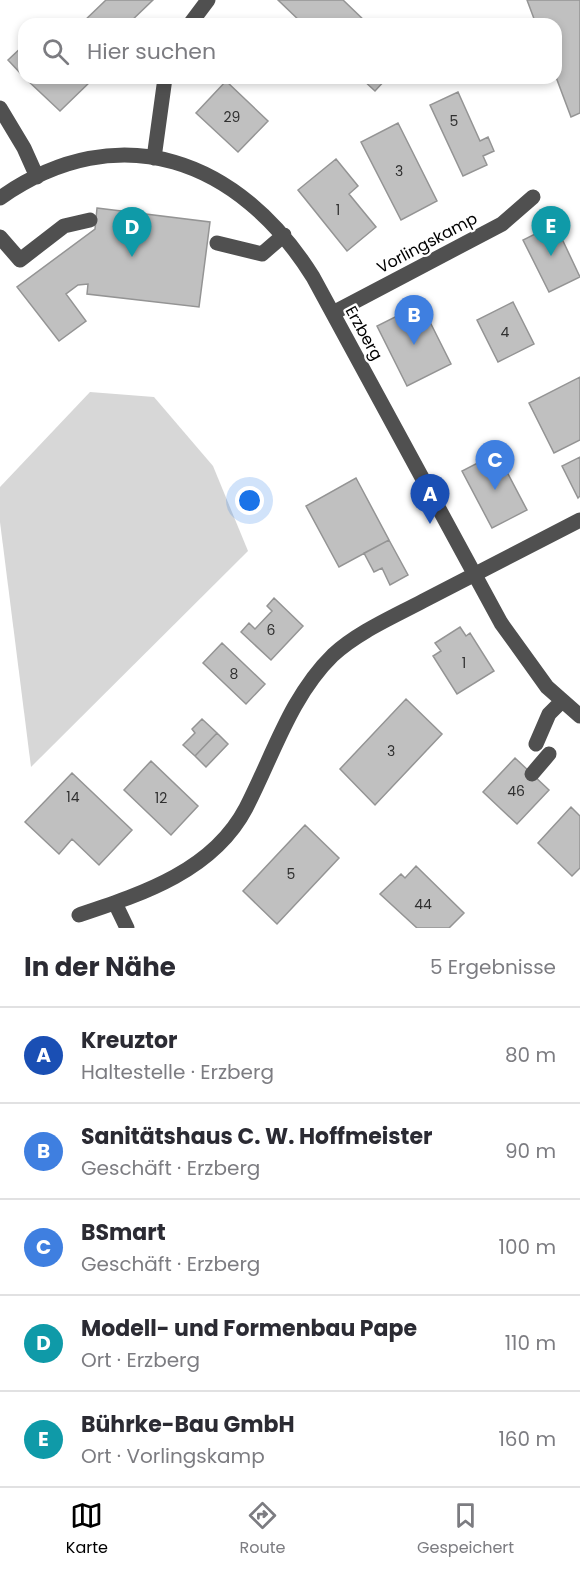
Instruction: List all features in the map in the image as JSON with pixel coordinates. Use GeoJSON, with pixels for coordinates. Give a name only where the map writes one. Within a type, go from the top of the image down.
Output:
{"type":"FeatureCollection","features":[{"type":"Feature","properties":{"kind":"street"},"geometry":{"type":"LineString","coordinates":[[194,18],[206,1]]}},
{"type":"Feature","properties":{"kind":"street"},"geometry":{"type":"LineString","coordinates":[[154,158],[164,84]]}},
{"type":"Feature","properties":{"kind":"street"},"geometry":{"type":"LineString","coordinates":[[0,108],[24,148],[37,177]]}},
{"type":"Feature","properties":{"kind":"street","name":"Erzberg"},"geometry":{"type":"LineString","coordinates":[[0,198],[37,177],[68,164],[95,157],[154,158],[180,163],[218,179],[243,196],[284,235],[308,269],[474,574],[522,654],[562,701],[580,716]]}},
{"type":"Feature","properties":{"kind":"street","name":"Vorlingskamp"},"geometry":{"type":"LineString","coordinates":[[333,313],[502,224],[533,197]]}},
{"type":"Feature","properties":{"kind":"street"},"geometry":{"type":"LineString","coordinates":[[0,237],[20,260],[64,226],[90,220]]}},
{"type":"Feature","properties":{"kind":"street"},"geometry":{"type":"LineString","coordinates":[[216,243],[262,254],[284,235]]}},
{"type":"Feature","properties":{"kind":"street"},"geometry":{"type":"LineString","coordinates":[[79,915],[170,881],[202,858],[234,826],[295,706],[315,674],[335,653],[365,632],[580,520]]}},
{"type":"Feature","properties":{"kind":"street"},"geometry":{"type":"LineString","coordinates":[[536,744],[549,714],[562,701]]}},
{"type":"Feature","properties":{"kind":"street"},"geometry":{"type":"LineString","coordinates":[[532,774],[549,754]]}},
{"type":"Feature","properties":{"kind":"street"},"geometry":{"type":"LineString","coordinates":[[115,903],[127,928]]}},
{"type":"Feature","properties":{"kind":"shaded area"},"geometry":{"type":"Polygon","coordinates":[[[90,392],[154,397],[213,466],[248,551],[31,767],[0,522],[0,487],[90,392]]]}},
{"type":"Feature","properties":{"kind":"building"},"geometry":{"type":"Polygon","coordinates":[[[106,0],[153,0],[134,18],[87,18],[106,0]]]}},
{"type":"Feature","properties":{"kind":"building"},"geometry":{"type":"Polygon","coordinates":[[[278,0],[343,0],[362,18],[297,18],[278,0]]]}},
{"type":"Feature","properties":{"kind":"building"},"geometry":{"type":"Polygon","coordinates":[[[527,0],[580,0],[580,113],[571,117],[559,84],[562,84],[562,18],[534,18],[527,0]]]}},
{"type":"Feature","properties":{"kind":"building"},"geometry":{"type":"Polygon","coordinates":[[[18,51],[18,71],[8,60],[18,51]]]}},
{"type":"Feature","properties":{"kind":"building"},"geometry":{"type":"Polygon","coordinates":[[[31,84],[88,84],[60,111],[31,84]]]}},
{"type":"Feature","properties":{"kind":"building"},"geometry":{"type":"Polygon","coordinates":[[[223,84],[229,84],[268,121],[238,152],[196,113],[223,84]]]}},
{"type":"Feature","properties":{"kind":"building"},"geometry":{"type":"Polygon","coordinates":[[[367,84],[381,84],[375,91],[367,84]]]}},
{"type":"Feature","properties":{"kind":"building"},"geometry":{"type":"Polygon","coordinates":[[[458,92],[480,141],[488,137],[494,151],[483,156],[487,165],[463,176],[430,105],[458,92]]]}},
{"type":"Feature","properties":{"kind":"building"},"geometry":{"type":"Polygon","coordinates":[[[398,123],[437,201],[401,220],[361,142],[398,123]]]}},
{"type":"Feature","properties":{"kind":"building"},"geometry":{"type":"Polygon","coordinates":[[[336,159],[358,186],[349,194],[376,227],[347,251],[298,190],[336,159]]]}},
{"type":"Feature","properties":{"kind":"building"},"geometry":{"type":"Polygon","coordinates":[[[97,208],[210,222],[199,307],[87,294],[88,284],[78,285],[66,294],[86,321],[59,341],[17,287],[95,229],[97,208]]]}},
{"type":"Feature","properties":{"kind":"building"},"geometry":{"type":"Polygon","coordinates":[[[555,224],[580,277],[549,292],[523,240],[555,224]]]}},
{"type":"Feature","properties":{"kind":"building"},"geometry":{"type":"Polygon","coordinates":[[[513,302],[534,344],[498,362],[477,320],[513,302]]]}},
{"type":"Feature","properties":{"kind":"building"},"geometry":{"type":"Polygon","coordinates":[[[421,304],[451,364],[407,386],[377,326],[421,304]]]}},
{"type":"Feature","properties":{"kind":"building"},"geometry":{"type":"Polygon","coordinates":[[[580,377],[580,440],[554,453],[529,403],[580,377]]]}},
{"type":"Feature","properties":{"kind":"building"},"geometry":{"type":"Polygon","coordinates":[[[497,453],[527,510],[492,528],[462,471],[497,453]]]}},
{"type":"Feature","properties":{"kind":"building"},"geometry":{"type":"Polygon","coordinates":[[[580,457],[580,496],[578,498],[562,466],[580,457]]]}},
{"type":"Feature","properties":{"kind":"building"},"geometry":{"type":"Polygon","coordinates":[[[356,478],[389,540],[339,567],[306,506],[356,478]]]}},
{"type":"Feature","properties":{"kind":"building"},"geometry":{"type":"Polygon","coordinates":[[[389,540],[408,575],[390,585],[382,568],[374,572],[364,553],[389,540]]]}},
{"type":"Feature","properties":{"kind":"building"},"geometry":{"type":"Polygon","coordinates":[[[274,598],[303,626],[271,660],[241,632],[249,623],[255,629],[272,611],[267,606],[274,598]]]}},
{"type":"Feature","properties":{"kind":"building"},"geometry":{"type":"Polygon","coordinates":[[[460,627],[466,636],[470,633],[494,671],[457,694],[433,656],[441,651],[435,643],[460,627]]]}},
{"type":"Feature","properties":{"kind":"building"},"geometry":{"type":"Polygon","coordinates":[[[222,643],[265,684],[246,704],[203,663],[222,643]]]}},
{"type":"Feature","properties":{"kind":"building"},"geometry":{"type":"Polygon","coordinates":[[[406,699],[442,734],[375,805],[340,769],[406,699]]]}},
{"type":"Feature","properties":{"kind":"building"},"geometry":{"type":"Polygon","coordinates":[[[202,719],[217,733],[195,756],[183,745],[195,733],[192,729],[202,719]]]}},
{"type":"Feature","properties":{"kind":"building"},"geometry":{"type":"Polygon","coordinates":[[[217,733],[228,744],[206,767],[195,756],[217,733]]]}},
{"type":"Feature","properties":{"kind":"building"},"geometry":{"type":"Polygon","coordinates":[[[515,758],[549,790],[517,824],[483,792],[515,758]]]}},
{"type":"Feature","properties":{"kind":"building"},"geometry":{"type":"Polygon","coordinates":[[[151,761],[198,806],[171,835],[124,790],[151,761]]]}},
{"type":"Feature","properties":{"kind":"building"},"geometry":{"type":"Polygon","coordinates":[[[72,773],[132,830],[99,865],[72,839],[59,854],[25,822],[72,773]]]}},
{"type":"Feature","properties":{"kind":"building"},"geometry":{"type":"Polygon","coordinates":[[[571,807],[580,816],[580,868],[572,876],[538,843],[571,807]]]}},
{"type":"Feature","properties":{"kind":"building"},"geometry":{"type":"Polygon","coordinates":[[[305,825],[339,858],[277,924],[243,891],[305,825]]]}},
{"type":"Feature","properties":{"kind":"building"},"geometry":{"type":"Polygon","coordinates":[[[416,866],[464,913],[449,928],[417,928],[380,894],[401,874],[405,878],[416,866]]]}},
{"type":"Feature","properties":{"kind":"place","name":"Bührke-Bau GmbH"},"geometry":{"type":"Point","coordinates":[551,256]}},
{"type":"Feature","properties":{"kind":"place","name":"Modell- und Formenbau Pape"},"geometry":{"type":"Point","coordinates":[132,257]}},
{"type":"Feature","properties":{"kind":"place","name":"Sanitätshaus C. W. Hoffmeister"},"geometry":{"type":"Point","coordinates":[414,345]}},
{"type":"Feature","properties":{"kind":"place","name":"BSmart"},"geometry":{"type":"Point","coordinates":[495,490]}},
{"type":"Feature","properties":{"kind":"place","name":"Kreuztor"},"geometry":{"type":"Point","coordinates":[430,524]}}]}
